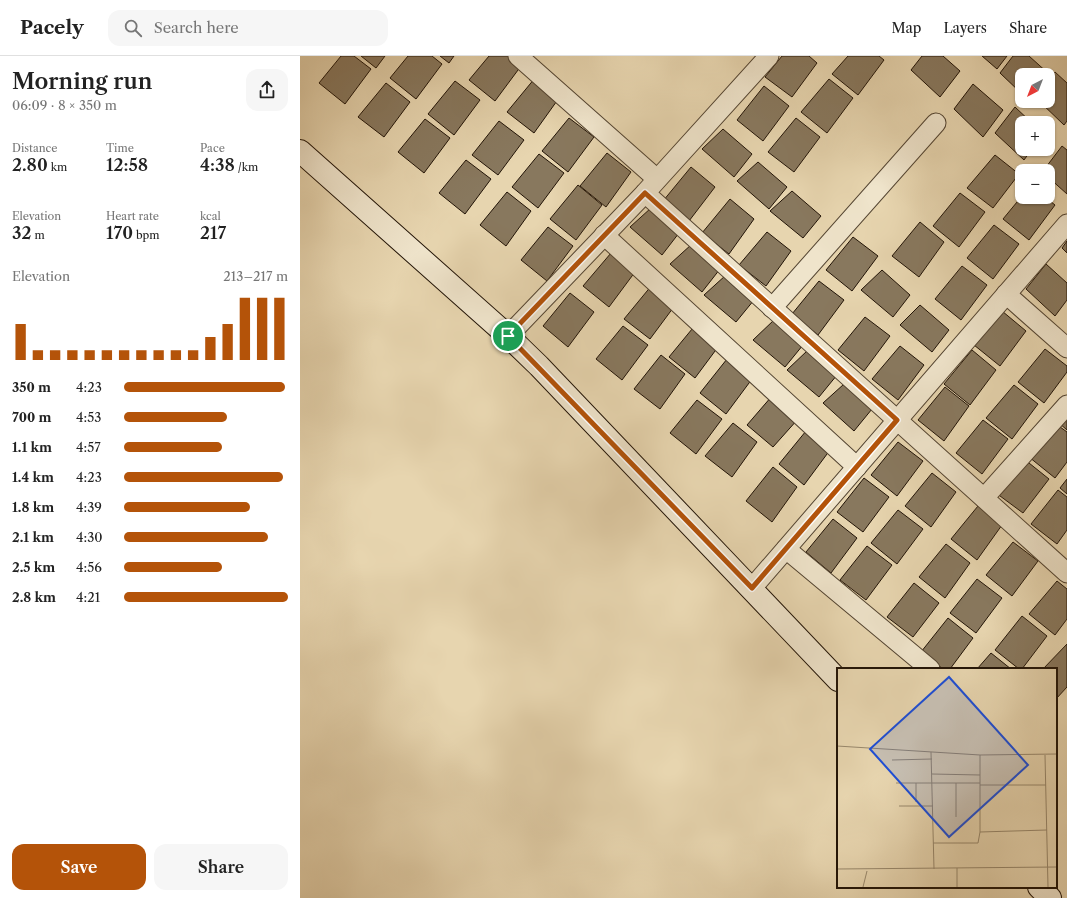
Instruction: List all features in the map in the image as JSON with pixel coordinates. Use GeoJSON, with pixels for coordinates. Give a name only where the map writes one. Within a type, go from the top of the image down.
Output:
{"type":"FeatureCollection","features":[{"type":"Feature","properties":{"kind":"main road"},"geometry":{"type":"LineString","coordinates":[[300,151],[508,336],[752,588],[837,679]]}},
{"type":"Feature","properties":{"kind":"main road"},"geometry":{"type":"LineString","coordinates":[[1040,888],[1050,898]]}},
{"type":"Feature","properties":{"kind":"street"},"geometry":{"type":"LineString","coordinates":[[518,56],[657,179]]}},
{"type":"Feature","properties":{"kind":"street"},"geometry":{"type":"LineString","coordinates":[[508,336],[645,193],[769,56]]}},
{"type":"Feature","properties":{"kind":"street"},"geometry":{"type":"LineString","coordinates":[[772,308],[936,123]]}},
{"type":"Feature","properties":{"kind":"street"},"geometry":{"type":"LineString","coordinates":[[645,193],[1067,573]]}},
{"type":"Feature","properties":{"kind":"street"},"geometry":{"type":"LineString","coordinates":[[752,588],[1067,224]]}},
{"type":"Feature","properties":{"kind":"street"},"geometry":{"type":"LineString","coordinates":[[604,235],[857,466]]}},
{"type":"Feature","properties":{"kind":"street"},"geometry":{"type":"LineString","coordinates":[[1006,294],[1067,348]]}},
{"type":"Feature","properties":{"kind":"street"},"geometry":{"type":"LineString","coordinates":[[984,498],[1067,405]]}},
{"type":"Feature","properties":{"kind":"street"},"geometry":{"type":"LineString","coordinates":[[786,549],[929,668]]}},
{"type":"Feature","properties":{"kind":"building"},"geometry":{"type":"Polygon","coordinates":[[[341,56],[354,56],[371,69],[345,104],[319,83],[341,56]]]}},
{"type":"Feature","properties":{"kind":"building"},"geometry":{"type":"Polygon","coordinates":[[[361,56],[385,56],[376,68],[361,56]]]}},
{"type":"Feature","properties":{"kind":"building"},"geometry":{"type":"Polygon","coordinates":[[[408,56],[432,56],[442,64],[416,99],[390,78],[408,56]]]}},
{"type":"Feature","properties":{"kind":"building"},"geometry":{"type":"Polygon","coordinates":[[[440,56],[454,56],[449,63],[440,56]]]}},
{"type":"Feature","properties":{"kind":"building"},"geometry":{"type":"Polygon","coordinates":[[[489,56],[508,56],[521,66],[495,101],[469,80],[489,56]]]}},
{"type":"Feature","properties":{"kind":"building"},"geometry":{"type":"Polygon","coordinates":[[[782,56],[809,56],[817,63],[792,97],[765,77],[782,56]]]}},
{"type":"Feature","properties":{"kind":"building"},"geometry":{"type":"Polygon","coordinates":[[[848,56],[879,56],[884,60],[858,95],[832,74],[848,56]]]}},
{"type":"Feature","properties":{"kind":"building"},"geometry":{"type":"Polygon","coordinates":[[[922,56],[943,56],[960,71],[940,97],[911,70],[922,56]]]}},
{"type":"Feature","properties":{"kind":"building"},"geometry":{"type":"Polygon","coordinates":[[[982,56],[1007,56],[997,69],[982,56]]]}},
{"type":"Feature","properties":{"kind":"building"},"geometry":{"type":"Polygon","coordinates":[[[1013,56],[1029,56],[1042,68],[1015,68],[1015,87],[1000,73],[1013,56]]]}},
{"type":"Feature","properties":{"kind":"building"},"geometry":{"type":"Polygon","coordinates":[[[1055,72],[1067,83],[1067,121],[1064,125],[1046,108],[1055,108],[1055,72]]]}},
{"type":"Feature","properties":{"kind":"building"},"geometry":{"type":"Polygon","coordinates":[[[535,78],[559,98],[534,133],[507,112],[535,78]]]}},
{"type":"Feature","properties":{"kind":"building"},"geometry":{"type":"Polygon","coordinates":[[[829,79],[853,98],[827,133],[801,112],[829,79]]]}},
{"type":"Feature","properties":{"kind":"building"},"geometry":{"type":"Polygon","coordinates":[[[455,81],[480,100],[454,135],[428,114],[455,81]]]}},
{"type":"Feature","properties":{"kind":"building"},"geometry":{"type":"Polygon","coordinates":[[[386,83],[410,102],[384,137],[358,117],[386,83]]]}},
{"type":"Feature","properties":{"kind":"building"},"geometry":{"type":"Polygon","coordinates":[[[973,84],[1003,110],[983,137],[954,109],[973,84]]]}},
{"type":"Feature","properties":{"kind":"building"},"geometry":{"type":"Polygon","coordinates":[[[764,86],[789,106],[763,141],[737,120],[764,86]]]}},
{"type":"Feature","properties":{"kind":"building"},"geometry":{"type":"Polygon","coordinates":[[[1015,107],[1025,116],[1015,116],[1015,152],[995,133],[1015,107]]]}},
{"type":"Feature","properties":{"kind":"building"},"geometry":{"type":"Polygon","coordinates":[[[569,118],[594,137],[568,172],[542,151],[569,118]]]}},
{"type":"Feature","properties":{"kind":"building"},"geometry":{"type":"Polygon","coordinates":[[[796,118],[820,137],[794,172],[768,152],[796,118]]]}},
{"type":"Feature","properties":{"kind":"building"},"geometry":{"type":"Polygon","coordinates":[[[425,119],[450,138],[424,173],[398,152],[425,119]]]}},
{"type":"Feature","properties":{"kind":"building"},"geometry":{"type":"Polygon","coordinates":[[[499,121],[524,140],[498,175],[472,155],[499,121]]]}},
{"type":"Feature","properties":{"kind":"building"},"geometry":{"type":"Polygon","coordinates":[[[723,129],[752,154],[734,177],[702,149],[723,129]]]}},
{"type":"Feature","properties":{"kind":"building"},"geometry":{"type":"Polygon","coordinates":[[[1062,146],[1067,150],[1067,194],[1055,183],[1055,164],[1048,164],[1062,146]]]}},
{"type":"Feature","properties":{"kind":"building"},"geometry":{"type":"Polygon","coordinates":[[[607,153],[631,172],[606,207],[580,186],[607,153]]]}},
{"type":"Feature","properties":{"kind":"building"},"geometry":{"type":"Polygon","coordinates":[[[539,154],[564,173],[538,208],[512,187],[539,154]]]}},
{"type":"Feature","properties":{"kind":"building"},"geometry":{"type":"Polygon","coordinates":[[[995,155],[1015,171],[1015,179],[993,208],[967,188],[995,155]]]}},
{"type":"Feature","properties":{"kind":"building"},"geometry":{"type":"Polygon","coordinates":[[[1020,156],[1027,156],[1024,160],[1020,156]]]}},
{"type":"Feature","properties":{"kind":"building"},"geometry":{"type":"Polygon","coordinates":[[[466,160],[491,179],[465,214],[439,193],[466,160]]]}},
{"type":"Feature","properties":{"kind":"building"},"geometry":{"type":"Polygon","coordinates":[[[758,162],[787,187],[769,209],[737,181],[758,162]]]}},
{"type":"Feature","properties":{"kind":"building"},"geometry":{"type":"Polygon","coordinates":[[[691,167],[715,187],[689,221],[663,201],[691,167]]]}},
{"type":"Feature","properties":{"kind":"building"},"geometry":{"type":"Polygon","coordinates":[[[578,185],[602,205],[576,240],[550,219],[578,185]]]}},
{"type":"Feature","properties":{"kind":"building"},"geometry":{"type":"Polygon","coordinates":[[[792,191],[821,216],[803,238],[770,211],[792,191]]]}},
{"type":"Feature","properties":{"kind":"building"},"geometry":{"type":"Polygon","coordinates":[[[507,192],[531,211],[506,246],[480,225],[507,192]]]}},
{"type":"Feature","properties":{"kind":"building"},"geometry":{"type":"Polygon","coordinates":[[[960,193],[985,212],[959,247],[933,226],[960,193]]]}},
{"type":"Feature","properties":{"kind":"building"},"geometry":{"type":"Polygon","coordinates":[[[730,199],[754,219],[729,254],[702,233],[730,199]]]}},
{"type":"Feature","properties":{"kind":"building"},"geometry":{"type":"Polygon","coordinates":[[[1015,204],[1055,205],[1029,240],[1003,219],[1015,204]]]}},
{"type":"Feature","properties":{"kind":"building"},"geometry":{"type":"Polygon","coordinates":[[[651,208],[679,233],[662,255],[630,227],[651,208]]]}},
{"type":"Feature","properties":{"kind":"building"},"geometry":{"type":"Polygon","coordinates":[[[920,222],[944,242],[919,277],[892,256],[920,222]]]}},
{"type":"Feature","properties":{"kind":"building"},"geometry":{"type":"Polygon","coordinates":[[[994,225],[1019,244],[993,279],[967,258],[994,225]]]}},
{"type":"Feature","properties":{"kind":"building"},"geometry":{"type":"Polygon","coordinates":[[[548,227],[573,246],[547,281],[521,260],[548,227]]]}},
{"type":"Feature","properties":{"kind":"building"},"geometry":{"type":"Polygon","coordinates":[[[767,232],[791,251],[766,286],[739,265],[767,232]]]}},
{"type":"Feature","properties":{"kind":"building"},"geometry":{"type":"Polygon","coordinates":[[[853,237],[878,256],[852,291],[826,270],[853,237]]]}},
{"type":"Feature","properties":{"kind":"building"},"geometry":{"type":"Polygon","coordinates":[[[1067,241],[1067,253],[1062,248],[1067,241]]]}},
{"type":"Feature","properties":{"kind":"building"},"geometry":{"type":"Polygon","coordinates":[[[692,244],[720,269],[702,292],[670,264],[692,244]]]}},
{"type":"Feature","properties":{"kind":"building"},"geometry":{"type":"Polygon","coordinates":[[[611,253],[635,272],[609,307],[583,286],[611,253]]]}},
{"type":"Feature","properties":{"kind":"building"},"geometry":{"type":"Polygon","coordinates":[[[1046,264],[1067,283],[1067,300],[1055,316],[1026,289],[1046,264]]]}},
{"type":"Feature","properties":{"kind":"building"},"geometry":{"type":"Polygon","coordinates":[[[962,266],[987,285],[961,320],[935,299],[962,266]]]}},
{"type":"Feature","properties":{"kind":"building"},"geometry":{"type":"Polygon","coordinates":[[[882,270],[910,295],[893,317],[861,290],[882,270]]]}},
{"type":"Feature","properties":{"kind":"building"},"geometry":{"type":"Polygon","coordinates":[[[726,275],[754,300],[736,322],[704,295],[726,275]]]}},
{"type":"Feature","properties":{"kind":"building"},"geometry":{"type":"Polygon","coordinates":[[[819,281],[844,300],[818,335],[792,314],[819,281]]]}},
{"type":"Feature","properties":{"kind":"building"},"geometry":{"type":"Polygon","coordinates":[[[652,285],[676,304],[650,339],[624,319],[652,285]]]}},
{"type":"Feature","properties":{"kind":"building"},"geometry":{"type":"Polygon","coordinates":[[[570,293],[594,312],[568,347],[543,326],[570,293]]]}},
{"type":"Feature","properties":{"kind":"building"},"geometry":{"type":"Polygon","coordinates":[[[920,305],[949,330],[932,352],[900,325],[920,305]]]}},
{"type":"Feature","properties":{"kind":"building"},"geometry":{"type":"Polygon","coordinates":[[[1002,311],[1026,331],[1000,366],[974,345],[1002,311]]]}},
{"type":"Feature","properties":{"kind":"building"},"geometry":{"type":"Polygon","coordinates":[[[865,317],[890,336],[864,371],[838,350],[865,317]]]}},
{"type":"Feature","properties":{"kind":"building"},"geometry":{"type":"Polygon","coordinates":[[[774,320],[803,345],[785,367],[753,340],[774,320]]]}},
{"type":"Feature","properties":{"kind":"building"},"geometry":{"type":"Polygon","coordinates":[[[697,323],[721,343],[695,378],[669,357],[697,323]]]}},
{"type":"Feature","properties":{"kind":"building"},"geometry":{"type":"Polygon","coordinates":[[[623,326],[648,345],[622,380],[596,359],[623,326]]]}},
{"type":"Feature","properties":{"kind":"building"},"geometry":{"type":"Polygon","coordinates":[[[900,346],[924,365],[898,400],[872,379],[900,346]]]}},
{"type":"Feature","properties":{"kind":"building"},"geometry":{"type":"Polygon","coordinates":[[[1045,349],[1067,366],[1067,372],[1044,403],[1018,382],[1045,349]]]}},
{"type":"Feature","properties":{"kind":"building"},"geometry":{"type":"Polygon","coordinates":[[[808,350],[837,375],[819,397],[787,370],[808,350]]]}},
{"type":"Feature","properties":{"kind":"building"},"geometry":{"type":"Polygon","coordinates":[[[972,350],[996,370],[970,405],[944,384],[972,350]]]}},
{"type":"Feature","properties":{"kind":"building"},"geometry":{"type":"Polygon","coordinates":[[[661,355],[685,374],[660,409],[634,389],[661,355]]]}},
{"type":"Feature","properties":{"kind":"building"},"geometry":{"type":"Polygon","coordinates":[[[727,359],[752,379],[726,414],[700,393],[727,359]]]}},
{"type":"Feature","properties":{"kind":"building"},"geometry":{"type":"Polygon","coordinates":[[[844,384],[872,409],[854,431],[823,403],[844,384]]]}},
{"type":"Feature","properties":{"kind":"building"},"geometry":{"type":"Polygon","coordinates":[[[1014,385],[1038,404],[1012,439],[986,418],[1014,385]]]}},
{"type":"Feature","properties":{"kind":"building"},"geometry":{"type":"Polygon","coordinates":[[[945,387],[969,406],[944,441],[918,420],[945,387]]]}},
{"type":"Feature","properties":{"kind":"building"},"geometry":{"type":"Polygon","coordinates":[[[772,396],[798,419],[773,447],[747,425],[772,396]]]}},
{"type":"Feature","properties":{"kind":"building"},"geometry":{"type":"Polygon","coordinates":[[[697,400],[722,419],[696,454],[670,433],[697,400]]]}},
{"type":"Feature","properties":{"kind":"building"},"geometry":{"type":"Polygon","coordinates":[[[1067,413],[1067,430],[1059,423],[1067,413]]]}},
{"type":"Feature","properties":{"kind":"building"},"geometry":{"type":"Polygon","coordinates":[[[983,420],[1008,439],[982,474],[956,453],[983,420]]]}},
{"type":"Feature","properties":{"kind":"building"},"geometry":{"type":"Polygon","coordinates":[[[733,423],[757,442],[732,477],[705,456],[733,423]]]}},
{"type":"Feature","properties":{"kind":"building"},"geometry":{"type":"Polygon","coordinates":[[[1056,424],[1067,432],[1067,462],[1055,478],[1029,457],[1056,424]]]}},
{"type":"Feature","properties":{"kind":"building"},"geometry":{"type":"Polygon","coordinates":[[[806,431],[830,450],[804,485],[779,464],[806,431]]]}},
{"type":"Feature","properties":{"kind":"building"},"geometry":{"type":"Polygon","coordinates":[[[898,442],[923,461],[897,496],[871,475],[898,442]]]}},
{"type":"Feature","properties":{"kind":"building"},"geometry":{"type":"Polygon","coordinates":[[[1024,459],[1049,479],[1023,513],[996,493],[1024,459]]]}},
{"type":"Feature","properties":{"kind":"building"},"geometry":{"type":"Polygon","coordinates":[[[773,467],[797,487],[772,522],[746,501],[773,467]]]}},
{"type":"Feature","properties":{"kind":"building"},"geometry":{"type":"Polygon","coordinates":[[[932,473],[956,492],[931,527],[905,506],[932,473]]]}},
{"type":"Feature","properties":{"kind":"building"},"geometry":{"type":"Polygon","coordinates":[[[864,478],[889,497],[863,532],[837,512],[864,478]]]}},
{"type":"Feature","properties":{"kind":"building"},"geometry":{"type":"Polygon","coordinates":[[[1067,479],[1067,494],[1060,488],[1067,479]]]}},
{"type":"Feature","properties":{"kind":"building"},"geometry":{"type":"Polygon","coordinates":[[[1058,490],[1067,497],[1067,530],[1057,544],[1031,524],[1058,490]]]}},
{"type":"Feature","properties":{"kind":"building"},"geometry":{"type":"Polygon","coordinates":[[[978,506],[1002,525],[977,560],[951,539],[978,506]]]}},
{"type":"Feature","properties":{"kind":"building"},"geometry":{"type":"Polygon","coordinates":[[[898,510],[923,529],[897,564],[871,543],[898,510]]]}},
{"type":"Feature","properties":{"kind":"building"},"geometry":{"type":"Polygon","coordinates":[[[833,519],[857,538],[831,573],[806,552],[833,519]]]}},
{"type":"Feature","properties":{"kind":"building"},"geometry":{"type":"Polygon","coordinates":[[[1013,542],[1038,561],[1012,596],[986,575],[1013,542]]]}},
{"type":"Feature","properties":{"kind":"building"},"geometry":{"type":"Polygon","coordinates":[[[946,544],[970,563],[945,598],[919,577],[946,544]]]}},
{"type":"Feature","properties":{"kind":"building"},"geometry":{"type":"Polygon","coordinates":[[[867,546],[892,565],[866,600],[840,580],[867,546]]]}},
{"type":"Feature","properties":{"kind":"building"},"geometry":{"type":"Polygon","coordinates":[[[977,579],[1002,598],[976,633],[950,613],[977,579]]]}},
{"type":"Feature","properties":{"kind":"building"},"geometry":{"type":"Polygon","coordinates":[[[1057,581],[1067,589],[1067,619],[1055,635],[1029,614],[1057,581]]]}},
{"type":"Feature","properties":{"kind":"building"},"geometry":{"type":"Polygon","coordinates":[[[914,583],[939,603],[913,637],[887,617],[914,583]]]}},
{"type":"Feature","properties":{"kind":"building"},"geometry":{"type":"Polygon","coordinates":[[[1022,616],[1047,636],[1023,668],[1018,668],[995,650],[1022,616]]]}},
{"type":"Feature","properties":{"kind":"building"},"geometry":{"type":"Polygon","coordinates":[[[948,618],[973,638],[951,668],[942,668],[921,652],[948,618]]]}},
{"type":"Feature","properties":{"kind":"building"},"geometry":{"type":"Polygon","coordinates":[[[1067,644],[1067,687],[1057,698],[1057,668],[1044,668],[1067,644]]]}},
{"type":"Feature","properties":{"kind":"building"},"geometry":{"type":"Polygon","coordinates":[[[991,653],[1010,668],[978,668],[991,653]]]}},
{"type":"Feature","properties":{"kind":"route"},"geometry":{"type":"LineString","coordinates":[[645,193],[897,420],[752,588],[539,366],[508,336],[645,193]]}}]}
